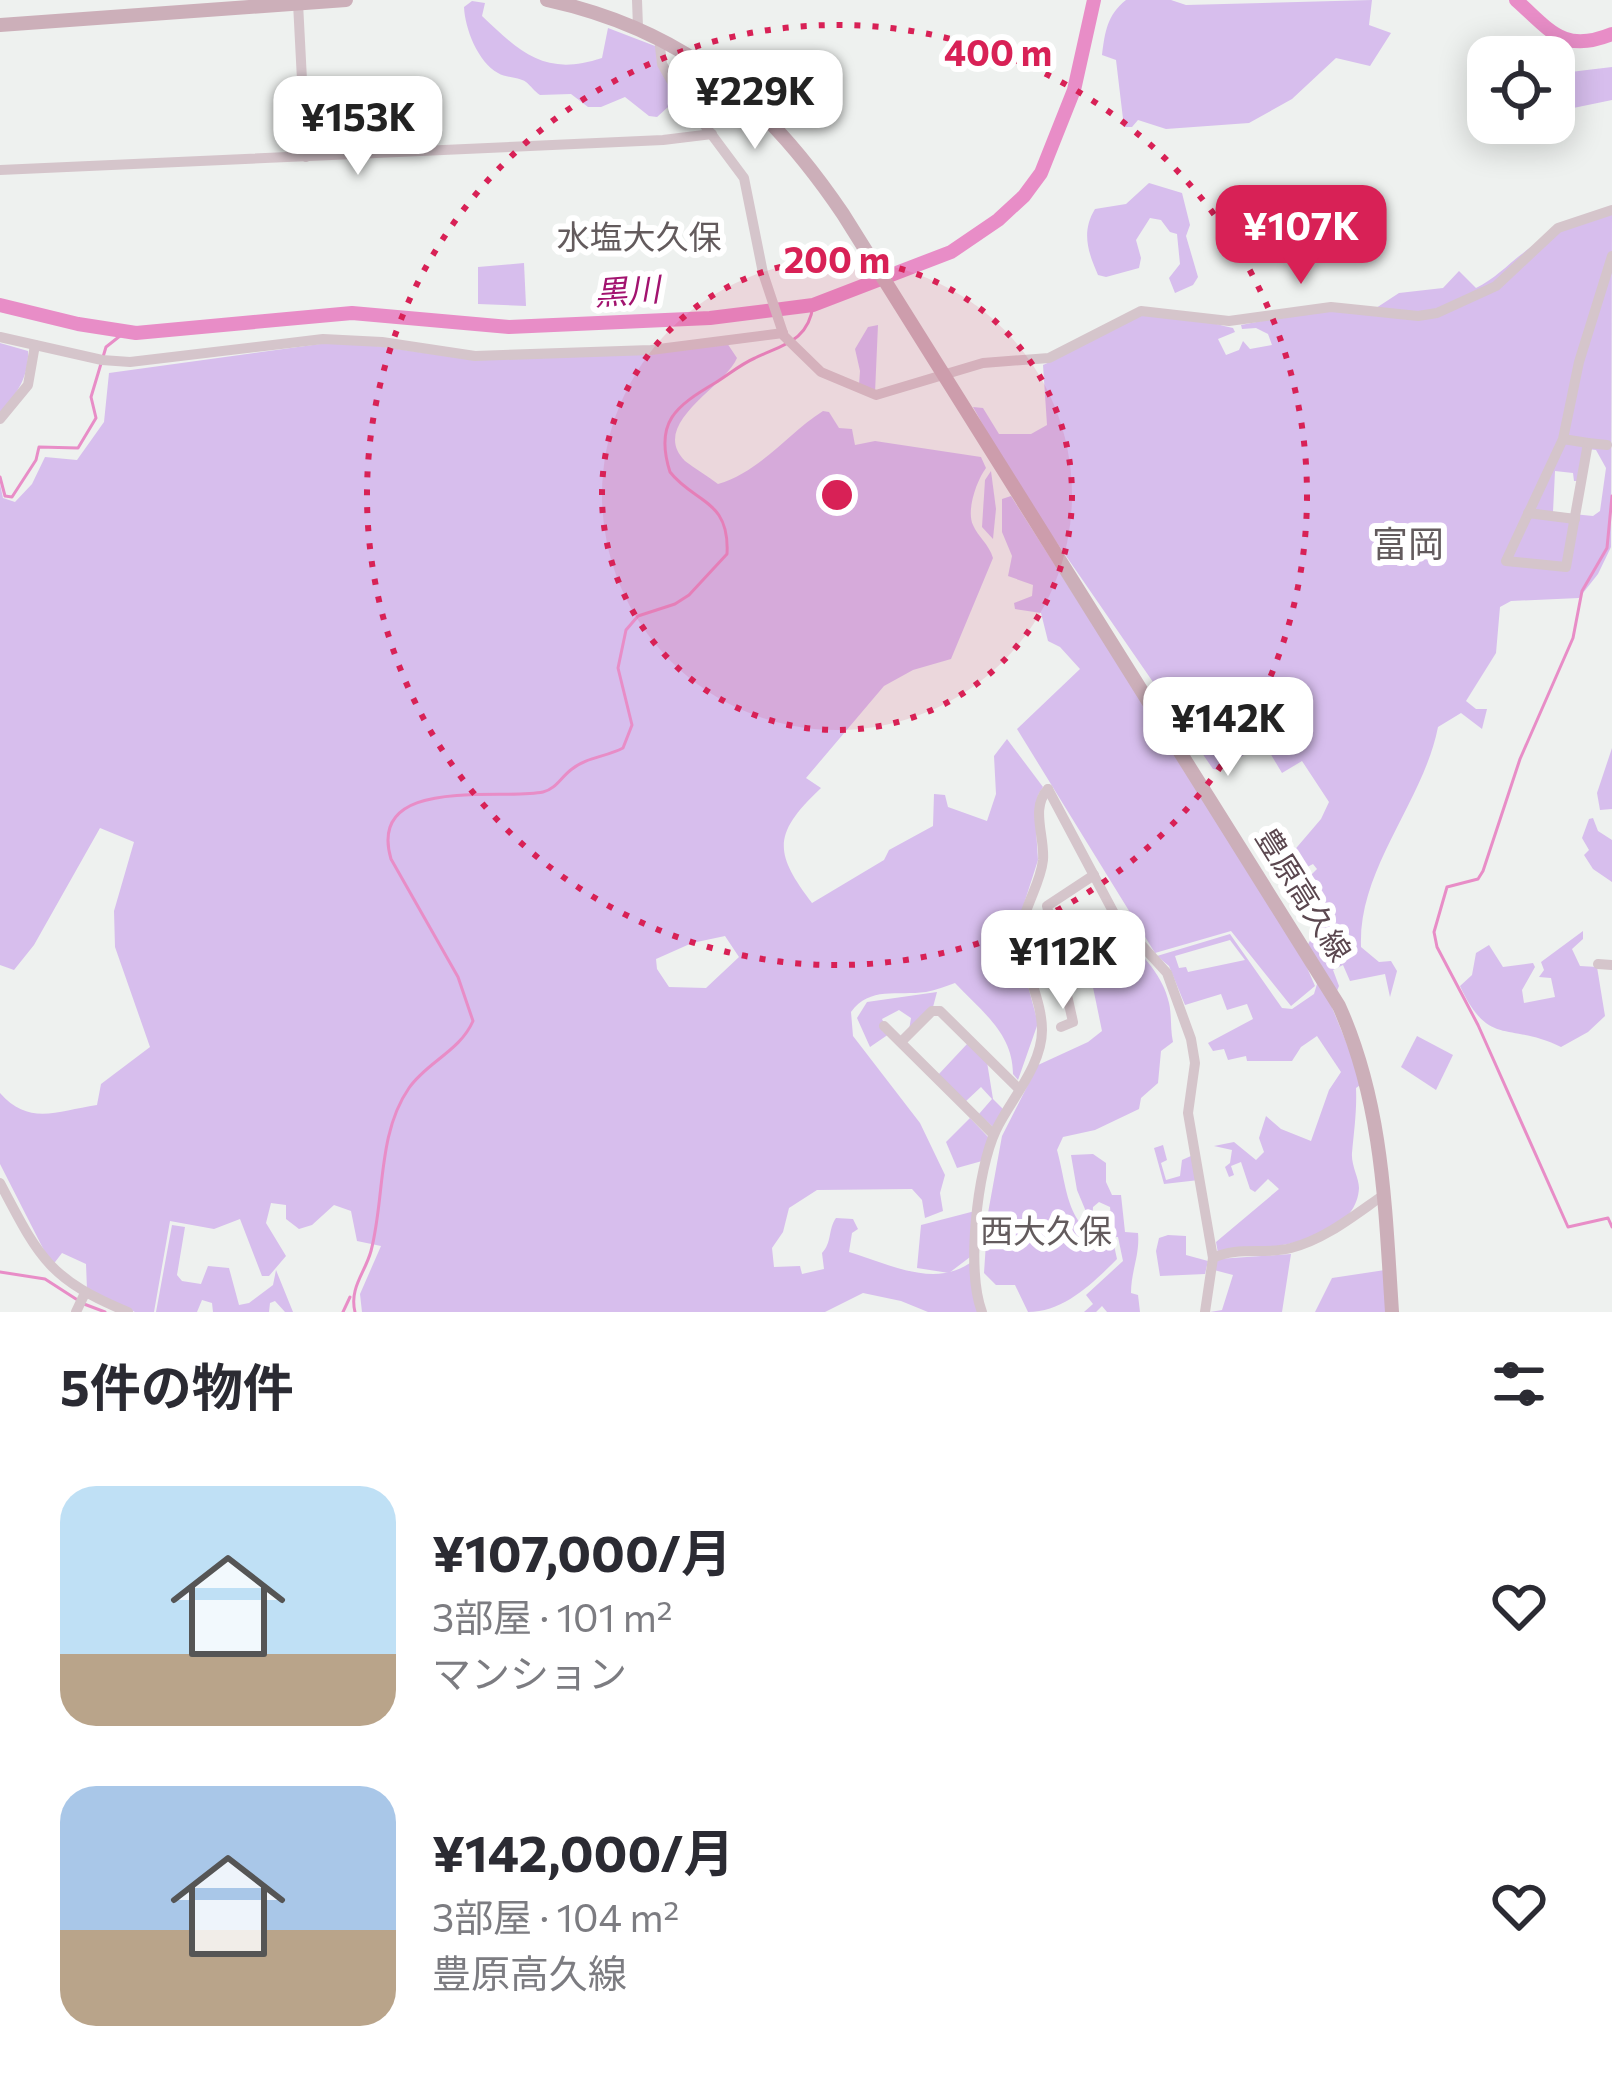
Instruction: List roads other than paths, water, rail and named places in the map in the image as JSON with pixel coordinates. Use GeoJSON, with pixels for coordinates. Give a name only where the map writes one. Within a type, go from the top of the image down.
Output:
{"type":"FeatureCollection","features":[{"type":"Feature","properties":{"kind":"main road"},"geometry":{"type":"LineString","coordinates":[[0,25],[346,0]]}},
{"type":"Feature","properties":{"kind":"main road"},"geometry":{"type":"LineString","coordinates":[[547,0],[589,9],[658,38]]}},
{"type":"Feature","properties":{"kind":"main road","name":"豊原高久線"},"geometry":{"type":"LineString","coordinates":[[658,38],[705,64],[768,117],[804,158],[900,303],[1339,1006],[1376,1117],[1391,1312]]}},
{"type":"Feature","properties":{"kind":"street"},"geometry":{"type":"LineString","coordinates":[[638,0],[638,27]]}},
{"type":"Feature","properties":{"kind":"street"},"geometry":{"type":"LineString","coordinates":[[298,3],[306,157]]}},
{"type":"Feature","properties":{"kind":"street"},"geometry":{"type":"LineString","coordinates":[[658,38],[662,64],[744,178],[766,288],[782,333],[836,380],[876,395],[983,363],[1049,358],[1141,311],[1229,321],[1330,307],[1437,314],[1505,280],[1558,228],[1612,210]]}},
{"type":"Feature","properties":{"kind":"street"},"geometry":{"type":"LineString","coordinates":[[0,170],[712,134]]}},
{"type":"Feature","properties":{"kind":"street"},"geometry":{"type":"LineString","coordinates":[[1588,443],[1566,567],[1506,561],[1563,439],[1579,362],[1612,256]]}},
{"type":"Feature","properties":{"kind":"street"},"geometry":{"type":"LineString","coordinates":[[0,338],[102,361],[130,362],[323,339],[382,341],[475,356],[651,350],[782,333]]}},
{"type":"Feature","properties":{"kind":"street"},"geometry":{"type":"LineString","coordinates":[[0,419],[28,385],[35,345]]}},
{"type":"Feature","properties":{"kind":"street"},"geometry":{"type":"LineString","coordinates":[[1563,439],[1607,446]]}},
{"type":"Feature","properties":{"kind":"street"},"geometry":{"type":"LineString","coordinates":[[1528,513],[1574,519]]}},
{"type":"Feature","properties":{"kind":"street"},"geometry":{"type":"LineString","coordinates":[[982,1312],[976,1287],[978,1207],[994,1134],[1042,1033],[1022,936],[1043,864],[1040,803],[1048,789],[1116,916],[1167,973],[1191,1039],[1195,1063],[1188,1113],[1213,1258],[1205,1312]]}},
{"type":"Feature","properties":{"kind":"street"},"geometry":{"type":"LineString","coordinates":[[1061,1027],[1072,1022],[1047,907],[1094,875]]}},
{"type":"Feature","properties":{"kind":"street"},"geometry":{"type":"LineString","coordinates":[[1027,962],[1057,953],[1116,916]]}},
{"type":"Feature","properties":{"kind":"street"},"geometry":{"type":"LineString","coordinates":[[1598,964],[1612,965]]}},
{"type":"Feature","properties":{"kind":"street"},"geometry":{"type":"LineString","coordinates":[[901,1042],[932,1011],[940,1011],[1019,1089]]}},
{"type":"Feature","properties":{"kind":"street"},"geometry":{"type":"LineString","coordinates":[[884,1025],[994,1134]]}},
{"type":"Feature","properties":{"kind":"street"},"geometry":{"type":"LineString","coordinates":[[0,1183],[48,1265],[85,1293],[128,1312]]}},
{"type":"Feature","properties":{"kind":"street"},"geometry":{"type":"LineString","coordinates":[[1213,1258],[1235,1251],[1293,1248],[1336,1228],[1385,1194]]}},
{"type":"Feature","properties":{"kind":"street"},"geometry":{"type":"LineString","coordinates":[[76,1312],[85,1293]]}},
{"type":"Feature","properties":{"kind":"waterway","name":"黒川"},"geometry":{"type":"LineString","coordinates":[[0,305],[136,333],[352,313],[509,327],[710,318],[813,305],[951,252],[1024,196],[1041,173],[1074,90],[1094,0]]}},
{"type":"Feature","properties":{"kind":"waterway","name":"黒川"},"geometry":{"type":"LineString","coordinates":[[1516,0],[1548,29],[1569,40],[1612,34]]}},
{"type":"Feature","properties":{"kind":"waterway"},"geometry":{"type":"LineString","coordinates":[[355,1312],[354,1295],[371,1251],[387,1146],[399,1106],[416,1079],[460,1040],[473,1021],[458,977],[391,859],[389,832],[398,814],[417,803],[442,797],[543,792],[578,765],[623,748],[632,725],[618,668],[626,630],[638,616],[689,595],[727,554],[717,512],[670,472],[667,428],[689,400],[800,334],[813,305]]}},
{"type":"Feature","properties":{"kind":"waterway"},"geometry":{"type":"LineString","coordinates":[[0,477],[5,496],[12,497],[39,447],[78,448],[96,418],[91,397],[106,347],[125,332]]}},
{"type":"Feature","properties":{"kind":"waterway"},"geometry":{"type":"LineString","coordinates":[[1612,496],[1607,548],[1582,591],[1573,638],[1520,759],[1483,871],[1478,879],[1447,887],[1434,932],[1568,1227],[1608,1218],[1612,1227]]}},
{"type":"Feature","properties":{"kind":"waterway"},"geometry":{"type":"LineString","coordinates":[[0,1272],[45,1279],[76,1299]]}},
{"type":"Feature","properties":{"kind":"waterway"},"geometry":{"type":"LineString","coordinates":[[343,1312],[350,1297]]}},
{"type":"Feature","properties":{"kind":"waterway"},"geometry":{"type":"LineString","coordinates":[[84,1304],[105,1312]]}},
{"type":"Feature","properties":{"kind":"district","name":"水塩大久保"},"geometry":{"type":"Point","coordinates":[639,237]}},
{"type":"Feature","properties":{"kind":"district","name":"富岡"},"geometry":{"type":"Point","coordinates":[1408,544]}},
{"type":"Feature","properties":{"kind":"district","name":"西大久保"},"geometry":{"type":"Point","coordinates":[1046,1231]}}]}
